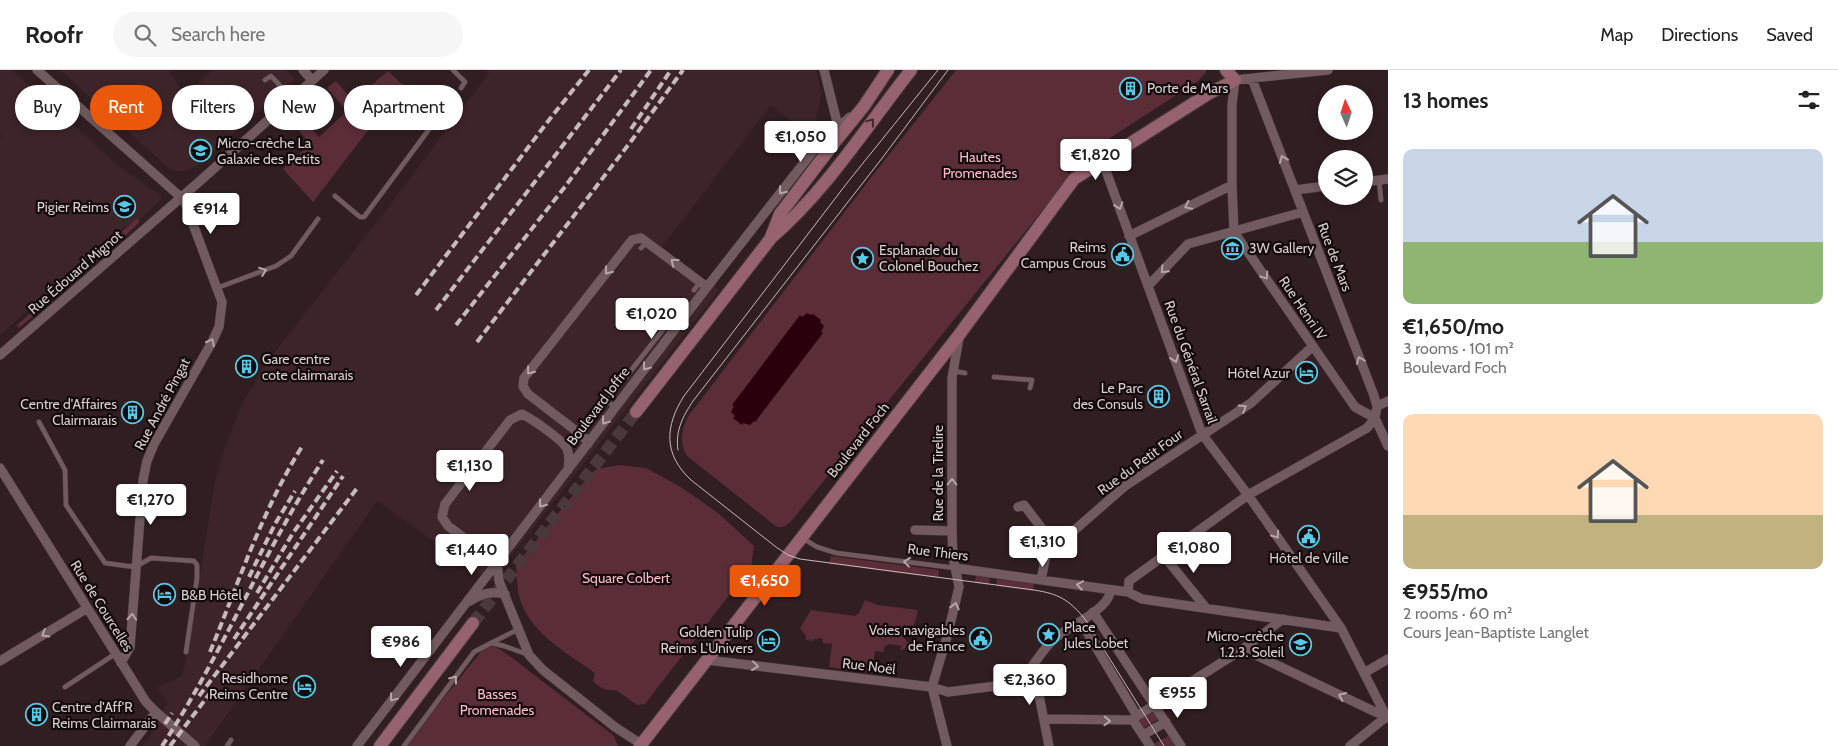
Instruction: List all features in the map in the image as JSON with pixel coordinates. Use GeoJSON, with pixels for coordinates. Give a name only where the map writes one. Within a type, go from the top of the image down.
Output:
{"type":"FeatureCollection","features":[{"type":"Feature","properties":{"kind":"main road"},"geometry":{"type":"LineString","coordinates":[[771,238],[780,214],[864,106],[888,70]]}},
{"type":"Feature","properties":{"kind":"main road"},"geometry":{"type":"LineString","coordinates":[[636,412],[771,238],[787,224],[829,176],[911,70]]}},
{"type":"Feature","properties":{"kind":"main road"},"geometry":{"type":"LineString","coordinates":[[1226,70],[1234,75]]}},
{"type":"Feature","properties":{"kind":"main road","name":"Boulevard Foch"},"geometry":{"type":"LineString","coordinates":[[642,745],[959,335],[1074,180],[1102,160],[1208,94],[1234,75]]}},
{"type":"Feature","properties":{"kind":"main road"},"geometry":{"type":"LineString","coordinates":[[380,746],[473,623]]}},
{"type":"Feature","properties":{"kind":"street"},"geometry":{"type":"LineString","coordinates":[[37,70],[181,196]]}},
{"type":"Feature","properties":{"kind":"street"},"geometry":{"type":"LineString","coordinates":[[303,70],[312,80]]}},
{"type":"Feature","properties":{"kind":"street","name":"Rue Édouard Mignot"},"geometry":{"type":"LineString","coordinates":[[306,85],[324,70]]}},
{"type":"Feature","properties":{"kind":"street"},"geometry":{"type":"LineString","coordinates":[[824,70],[838,126]]}},
{"type":"Feature","properties":{"kind":"street"},"geometry":{"type":"LineString","coordinates":[[1234,232],[1232,105],[1234,75],[1252,79],[1328,70]]}},
{"type":"Feature","properties":{"kind":"street","name":"Rue de Mars"},"geometry":{"type":"LineString","coordinates":[[1252,79],[1377,406]]}},
{"type":"Feature","properties":{"kind":"street","name":"Boulevard Joffre"},"geometry":{"type":"LineString","coordinates":[[356,746],[616,408],[704,284],[817,146],[838,126],[864,106]]}},
{"type":"Feature","properties":{"kind":"street","name":"Rue Édouard Mignot"},"geometry":{"type":"LineString","coordinates":[[0,355],[264,123]]}},
{"type":"Feature","properties":{"kind":"street","name":"Rue du Général Sarrail"},"geometry":{"type":"LineString","coordinates":[[1102,160],[1202,434],[1248,495],[1341,628],[1387,719]]}},
{"type":"Feature","properties":{"kind":"street"},"geometry":{"type":"LineString","coordinates":[[1129,236],[1232,185]]}},
{"type":"Feature","properties":{"kind":"street"},"geometry":{"type":"LineString","coordinates":[[1295,190],[1318,187]]}},
{"type":"Feature","properties":{"kind":"street","name":"Rue André Pingat"},"geometry":{"type":"LineString","coordinates":[[121,663],[130,647],[143,480],[147,461],[154,444],[219,327],[222,302],[191,216],[181,196]]}},
{"type":"Feature","properties":{"kind":"street"},"geometry":{"type":"LineString","coordinates":[[1148,286],[1188,244],[1303,212]]}},
{"type":"Feature","properties":{"kind":"street","name":"Rue Henri IV"},"geometry":{"type":"LineString","coordinates":[[1234,232],[1355,408],[1375,418]]}},
{"type":"Feature","properties":{"kind":"street"},"geometry":{"type":"LineString","coordinates":[[588,444],[584,437],[528,394],[523,386],[524,378],[632,240],[641,238],[644,245],[704,284]]}},
{"type":"Feature","properties":{"kind":"street","name":"Rue de la Tirelire"},"geometry":{"type":"LineString","coordinates":[[932,687],[948,633],[959,586],[953,557],[952,531],[952,375],[959,335]]}},
{"type":"Feature","properties":{"kind":"street","name":"Rue du Petit Four"},"geometry":{"type":"LineString","coordinates":[[1041,580],[1046,556],[1125,486],[1251,403],[1313,346]]}},
{"type":"Feature","properties":{"kind":"street"},"geometry":{"type":"LineString","coordinates":[[936,363],[952,375]]}},
{"type":"Feature","properties":{"kind":"street"},"geometry":{"type":"LineString","coordinates":[[1128,592],[1129,581],[1248,495],[1366,428],[1375,418],[1377,406],[1388,401]]}},
{"type":"Feature","properties":{"kind":"street"},"geometry":{"type":"LineString","coordinates":[[568,470],[569,458],[566,447],[522,414],[510,420],[445,504],[442,516],[448,526],[497,562],[500,581],[529,655],[543,670],[615,727],[642,745]]}},
{"type":"Feature","properties":{"kind":"street"},"geometry":{"type":"LineString","coordinates":[[1375,418],[1388,446]]}},
{"type":"Feature","properties":{"kind":"street","name":"Rue de Courcelles"},"geometry":{"type":"LineString","coordinates":[[0,468],[86,609],[146,702],[195,746]]}},
{"type":"Feature","properties":{"kind":"street"},"geometry":{"type":"LineString","coordinates":[[1018,506],[1024,505],[1056,548]]}},
{"type":"Feature","properties":{"kind":"street"},"geometry":{"type":"LineString","coordinates":[[915,530],[952,531]]}},
{"type":"Feature","properties":{"kind":"street"},"geometry":{"type":"LineString","coordinates":[[1164,556],[1206,608]]}},
{"type":"Feature","properties":{"kind":"street","name":"Rue Thiers"},"geometry":{"type":"LineString","coordinates":[[955,568],[1128,592],[1142,599],[1341,628]]}},
{"type":"Feature","properties":{"kind":"street"},"geometry":{"type":"LineString","coordinates":[[465,604],[480,595],[493,591],[505,594]]}},
{"type":"Feature","properties":{"kind":"street"},"geometry":{"type":"LineString","coordinates":[[1050,746],[1037,685],[1028,682],[1027,673],[1053,640],[1093,612],[1109,597],[1110,592]]}},
{"type":"Feature","properties":{"kind":"street"},"geometry":{"type":"LineString","coordinates":[[0,661],[86,609]]}},
{"type":"Feature","properties":{"kind":"street"},"geometry":{"type":"LineString","coordinates":[[1093,612],[1182,746]]}},
{"type":"Feature","properties":{"kind":"street"},"geometry":{"type":"LineString","coordinates":[[1045,719],[1135,718],[1243,649],[1282,619]]}},
{"type":"Feature","properties":{"kind":"street"},"geometry":{"type":"LineString","coordinates":[[1081,622],[1150,746]]}},
{"type":"Feature","properties":{"kind":"street"},"geometry":{"type":"LineString","coordinates":[[1243,649],[1387,719],[1350,746]]}},
{"type":"Feature","properties":{"kind":"street"},"geometry":{"type":"LineString","coordinates":[[1364,673],[1388,659]]}},
{"type":"Feature","properties":{"kind":"street","name":"Rue Noël"},"geometry":{"type":"LineString","coordinates":[[707,660],[932,687],[948,692],[1028,682]]}},
{"type":"Feature","properties":{"kind":"street"},"geometry":{"type":"LineString","coordinates":[[932,687],[947,746]]}},
{"type":"Feature","properties":{"kind":"street"},"geometry":{"type":"LineString","coordinates":[[130,746],[156,712]]}},
{"type":"Feature","properties":{"kind":"street"},"geometry":{"type":"LineString","coordinates":[[1143,735],[1166,722]]}},
{"type":"Feature","properties":{"kind":"lane"},"geometry":{"type":"LineString","coordinates":[[453,70],[465,82],[463,85]]}},
{"type":"Feature","properties":{"kind":"lane"},"geometry":{"type":"LineString","coordinates":[[265,80],[271,76],[280,85]]}},
{"type":"Feature","properties":{"kind":"lane"},"geometry":{"type":"LineString","coordinates":[[335,196],[360,218],[364,217],[428,130]]}},
{"type":"Feature","properties":{"kind":"lane"},"geometry":{"type":"LineString","coordinates":[[796,132],[817,146]]}},
{"type":"Feature","properties":{"kind":"lane"},"geometry":{"type":"LineString","coordinates":[[1381,200],[1383,180]]}},
{"type":"Feature","properties":{"kind":"lane"},"geometry":{"type":"LineString","coordinates":[[217,288],[276,266],[291,256],[318,219]]}},
{"type":"Feature","properties":{"kind":"lane"},"geometry":{"type":"LineString","coordinates":[[694,290],[704,284]]}},
{"type":"Feature","properties":{"kind":"lane"},"geometry":{"type":"LineString","coordinates":[[626,377],[679,309]]}},
{"type":"Feature","properties":{"kind":"lane"},"geometry":{"type":"LineString","coordinates":[[952,375],[965,373]]}},
{"type":"Feature","properties":{"kind":"lane"},"geometry":{"type":"LineString","coordinates":[[994,377],[1032,380],[1030,388]]}},
{"type":"Feature","properties":{"kind":"lane"},"geometry":{"type":"LineString","coordinates":[[611,396],[607,402],[616,408]]}},
{"type":"Feature","properties":{"kind":"lane"},"geometry":{"type":"LineString","coordinates":[[38,422],[65,470],[66,505],[105,563],[136,567],[151,558],[158,558],[194,562],[197,565],[197,578],[186,652]]}},
{"type":"Feature","properties":{"kind":"lane","name":"Rue Thiers"},"geometry":{"type":"LineString","coordinates":[[802,537],[817,547],[828,551],[955,568]]}},
{"type":"Feature","properties":{"kind":"lane"},"geometry":{"type":"LineString","coordinates":[[404,746],[474,652],[519,629]]}},
{"type":"Feature","properties":{"kind":"lane"},"geometry":{"type":"LineString","coordinates":[[491,643],[529,655]]}},
{"type":"Feature","properties":{"kind":"lane"},"geometry":{"type":"LineString","coordinates":[[65,687],[115,654]]}},
{"type":"Feature","properties":{"kind":"lane"},"geometry":{"type":"LineString","coordinates":[[227,746],[231,740]]}},
{"type":"Feature","properties":{"kind":"shaded area"},"geometry":{"type":"Polygon","coordinates":[[[0,70],[12,70],[29,85],[15,85],[15,130],[78,130],[116,164],[163,197],[138,221],[123,228],[0,335],[0,139],[2,137],[0,134],[0,70]]]}},
{"type":"Feature","properties":{"kind":"shaded area"},"geometry":{"type":"Polygon","coordinates":[[[60,70],[169,70],[179,85],[172,85],[172,130],[238,130],[195,167],[181,172],[172,170],[126,130],[162,130],[162,85],[90,85],[90,97],[80,88],[80,85],[77,85],[60,70]]]}},
{"type":"Feature","properties":{"kind":"shaded area"},"geometry":{"type":"Polygon","coordinates":[[[213,70],[286,70],[295,80],[289,85],[264,85],[264,107],[254,116],[254,85],[196,85],[213,70]]]}},
{"type":"Feature","properties":{"kind":"shaded area"},"geometry":{"type":"Polygon","coordinates":[[[485,70],[816,70],[822,93],[812,137],[771,105],[662,247],[719,290],[491,582],[377,501],[205,746],[142,746],[168,703],[157,688],[182,676],[188,650],[215,481],[224,450],[241,406],[263,367],[446,130],[463,130],[463,108],[489,73],[485,70]]]}},
{"type":"Feature","properties":{"kind":"shaded area"},"geometry":{"type":"Polygon","coordinates":[[[807,313],[813,314],[821,320],[820,322],[824,326],[821,332],[823,333],[755,422],[750,425],[743,423],[742,425],[733,418],[735,416],[731,412],[734,406],[732,405],[800,315],[802,317],[807,313]]]}},
{"type":"Feature","properties":{"kind":"green space","name":"Hautes Promenades"},"geometry":{"type":"Polygon","coordinates":[[[956,70],[1206,70],[1206,72],[1198,81],[1062,169],[1071,175],[793,519],[784,526],[777,527],[687,456],[682,441],[684,425],[689,415],[956,70]]]}},
{"type":"Feature","properties":{"kind":"green space"},"geometry":{"type":"Polygon","coordinates":[[[388,71],[403,85],[372,85],[388,71]]]}},
{"type":"Feature","properties":{"kind":"green space"},"geometry":{"type":"Polygon","coordinates":[[[336,81],[344,90],[344,108],[334,96],[334,85],[331,85],[336,81]]]}},
{"type":"Feature","properties":{"kind":"green space"},"geometry":{"type":"Polygon","coordinates":[[[344,114],[344,130],[368,130],[313,202],[283,169],[310,144],[298,130],[313,130],[319,137],[327,130],[334,130],[334,123],[344,114]]]}},
{"type":"Feature","properties":{"kind":"green space"},"geometry":{"type":"Polygon","coordinates":[[[137,218],[140,222],[119,241],[116,237],[137,218]]]}},
{"type":"Feature","properties":{"kind":"green space"},"geometry":{"type":"Polygon","coordinates":[[[72,276],[75,279],[52,299],[49,296],[72,276]]]}},
{"type":"Feature","properties":{"kind":"green space"},"geometry":{"type":"Polygon","coordinates":[[[38,306],[41,309],[19,328],[17,325],[38,306]]]}},
{"type":"Feature","properties":{"kind":"green space","name":"Square Colbert"},"geometry":{"type":"Polygon","coordinates":[[[620,465],[646,468],[681,487],[718,513],[754,546],[751,567],[645,704],[637,705],[616,690],[609,690],[598,686],[593,681],[595,673],[561,650],[540,631],[524,609],[517,585],[516,565],[590,474],[597,469],[620,465]]]}},
{"type":"Feature","properties":{"kind":"green space"},"geometry":{"type":"Polygon","coordinates":[[[831,556],[939,570],[938,578],[829,564],[831,556]]]}},
{"type":"Feature","properties":{"kind":"green space"},"geometry":{"type":"Polygon","coordinates":[[[976,575],[990,577],[989,585],[975,583],[976,575]]]}},
{"type":"Feature","properties":{"kind":"green space"},"geometry":{"type":"Polygon","coordinates":[[[997,579],[1034,583],[1033,591],[996,586],[997,579]]]}},
{"type":"Feature","properties":{"kind":"green space"},"geometry":{"type":"Polygon","coordinates":[[[865,600],[878,605],[918,610],[914,626],[911,625],[906,628],[904,637],[907,642],[910,642],[909,645],[901,651],[901,646],[889,644],[884,647],[884,652],[875,651],[872,673],[829,667],[832,644],[823,643],[822,638],[814,639],[813,641],[806,640],[806,636],[800,628],[811,610],[855,616],[859,613],[865,600]]]}},
{"type":"Feature","properties":{"kind":"green space","name":"Basses Promenades"},"geometry":{"type":"Polygon","coordinates":[[[496,647],[507,654],[614,736],[618,746],[405,746],[484,648],[496,647]]]}},
{"type":"Feature","properties":{"kind":"green space"},"geometry":{"type":"Polygon","coordinates":[[[1155,709],[1161,718],[1144,728],[1138,719],[1155,709]]]}},
{"type":"Feature","properties":{"kind":"green space"},"geometry":{"type":"Polygon","coordinates":[[[1171,734],[1179,746],[1155,746],[1154,744],[1171,734]]]}},
{"type":"Feature","properties":{"kind":"tunnel"},"geometry":{"type":"LineString","coordinates":[[473,623],[636,412]]}},
{"type":"Feature","properties":{"kind":"tram line"},"geometry":{"type":"LineString","coordinates":[[938,70],[847,183],[684,396],[673,418],[670,429],[671,450],[675,460],[691,480],[788,555],[800,559],[1034,590],[1050,593],[1062,598],[1085,619],[1164,746]]}},
{"type":"Feature","properties":{"kind":"tram line"},"geometry":{"type":"LineString","coordinates":[[678,450],[677,443],[681,424],[693,401],[883,157],[948,70]]}},
{"type":"Feature","properties":{"kind":"railway"},"geometry":{"type":"LineString","coordinates":[[416,295],[589,70]]}},
{"type":"Feature","properties":{"kind":"railway"},"geometry":{"type":"LineString","coordinates":[[436,310],[621,70]]}},
{"type":"Feature","properties":{"kind":"railway"},"geometry":{"type":"LineString","coordinates":[[456,325],[564,188],[651,70]]}},
{"type":"Feature","properties":{"kind":"railway"},"geometry":{"type":"LineString","coordinates":[[631,129],[671,70]]}},
{"type":"Feature","properties":{"kind":"railway"},"geometry":{"type":"LineString","coordinates":[[477,342],[632,140],[683,70]]}},
{"type":"Feature","properties":{"kind":"railway"},"geometry":{"type":"LineString","coordinates":[[210,652],[263,521],[288,470],[303,445]]}},
{"type":"Feature","properties":{"kind":"railway"},"geometry":{"type":"LineString","coordinates":[[162,746],[204,676],[281,531],[323,460]]}},
{"type":"Feature","properties":{"kind":"railway"},"geometry":{"type":"LineString","coordinates":[[257,593],[293,533],[337,471]]}},
{"type":"Feature","properties":{"kind":"railway"},"geometry":{"type":"LineString","coordinates":[[234,639],[343,476]]}},
{"type":"Feature","properties":{"kind":"railway"},"geometry":{"type":"LineString","coordinates":[[199,696],[358,487]]}},
{"type":"Feature","properties":{"kind":"railway"},"geometry":{"type":"LineString","coordinates":[[249,577],[275,524],[295,491]]}},
{"type":"Feature","properties":{"kind":"railway"},"geometry":{"type":"LineString","coordinates":[[170,746],[211,692]]}},
{"type":"Feature","properties":{"kind":"railway"},"geometry":{"type":"LineString","coordinates":[[165,724],[172,713]]}},
{"type":"Feature","properties":{"kind":"place","name":"Porte de Mars"},"geometry":{"type":"Point","coordinates":[1131,88]}},
{"type":"Feature","properties":{"kind":"place","name":"Micro-crèche La Galaxie des Petits"},"geometry":{"type":"Point","coordinates":[201,151]}},
{"type":"Feature","properties":{"kind":"place","name":"Pigier Reims"},"geometry":{"type":"Point","coordinates":[125,207]}},
{"type":"Feature","properties":{"kind":"place","name":"3W Gallery"},"geometry":{"type":"Point","coordinates":[1233,248]}},
{"type":"Feature","properties":{"kind":"place","name":"Reims Campus Crous"},"geometry":{"type":"Point","coordinates":[1122,255]}},
{"type":"Feature","properties":{"kind":"place","name":"Esplanade du Colonel Bouchez"},"geometry":{"type":"Point","coordinates":[863,258]}},
{"type":"Feature","properties":{"kind":"place","name":"Gare centre cote clairmarais"},"geometry":{"type":"Point","coordinates":[246,367]}},
{"type":"Feature","properties":{"kind":"place","name":"Hôtel Azur"},"geometry":{"type":"Point","coordinates":[1306,373]}},
{"type":"Feature","properties":{"kind":"place","name":"Le Parc des Consuls"},"geometry":{"type":"Point","coordinates":[1159,396]}},
{"type":"Feature","properties":{"kind":"place","name":"Centre d'Affaires Clairmarais"},"geometry":{"type":"Point","coordinates":[133,412]}},
{"type":"Feature","properties":{"kind":"place","name":"Hôtel de Ville"},"geometry":{"type":"Point","coordinates":[1309,536]}},
{"type":"Feature","properties":{"kind":"place","name":"B&B Hôtel"},"geometry":{"type":"Point","coordinates":[165,595]}},
{"type":"Feature","properties":{"kind":"place","name":"Place Jules Lobet"},"geometry":{"type":"Point","coordinates":[1048,635]}},
{"type":"Feature","properties":{"kind":"place","name":"Voies navigables de France"},"geometry":{"type":"Point","coordinates":[981,638]}},
{"type":"Feature","properties":{"kind":"place","name":"Golden Tulip Reims L'Univers"},"geometry":{"type":"Point","coordinates":[769,640]}},
{"type":"Feature","properties":{"kind":"place","name":"Micro-crèche 1.2.3. Soleil"},"geometry":{"type":"Point","coordinates":[1300,644]}},
{"type":"Feature","properties":{"kind":"place","name":"Residhome Reims Centre"},"geometry":{"type":"Point","coordinates":[304,686]}},
{"type":"Feature","properties":{"kind":"place","name":"Centre d'Aff'R Reims Clairmarais"},"geometry":{"type":"Point","coordinates":[36,715]}}]}
